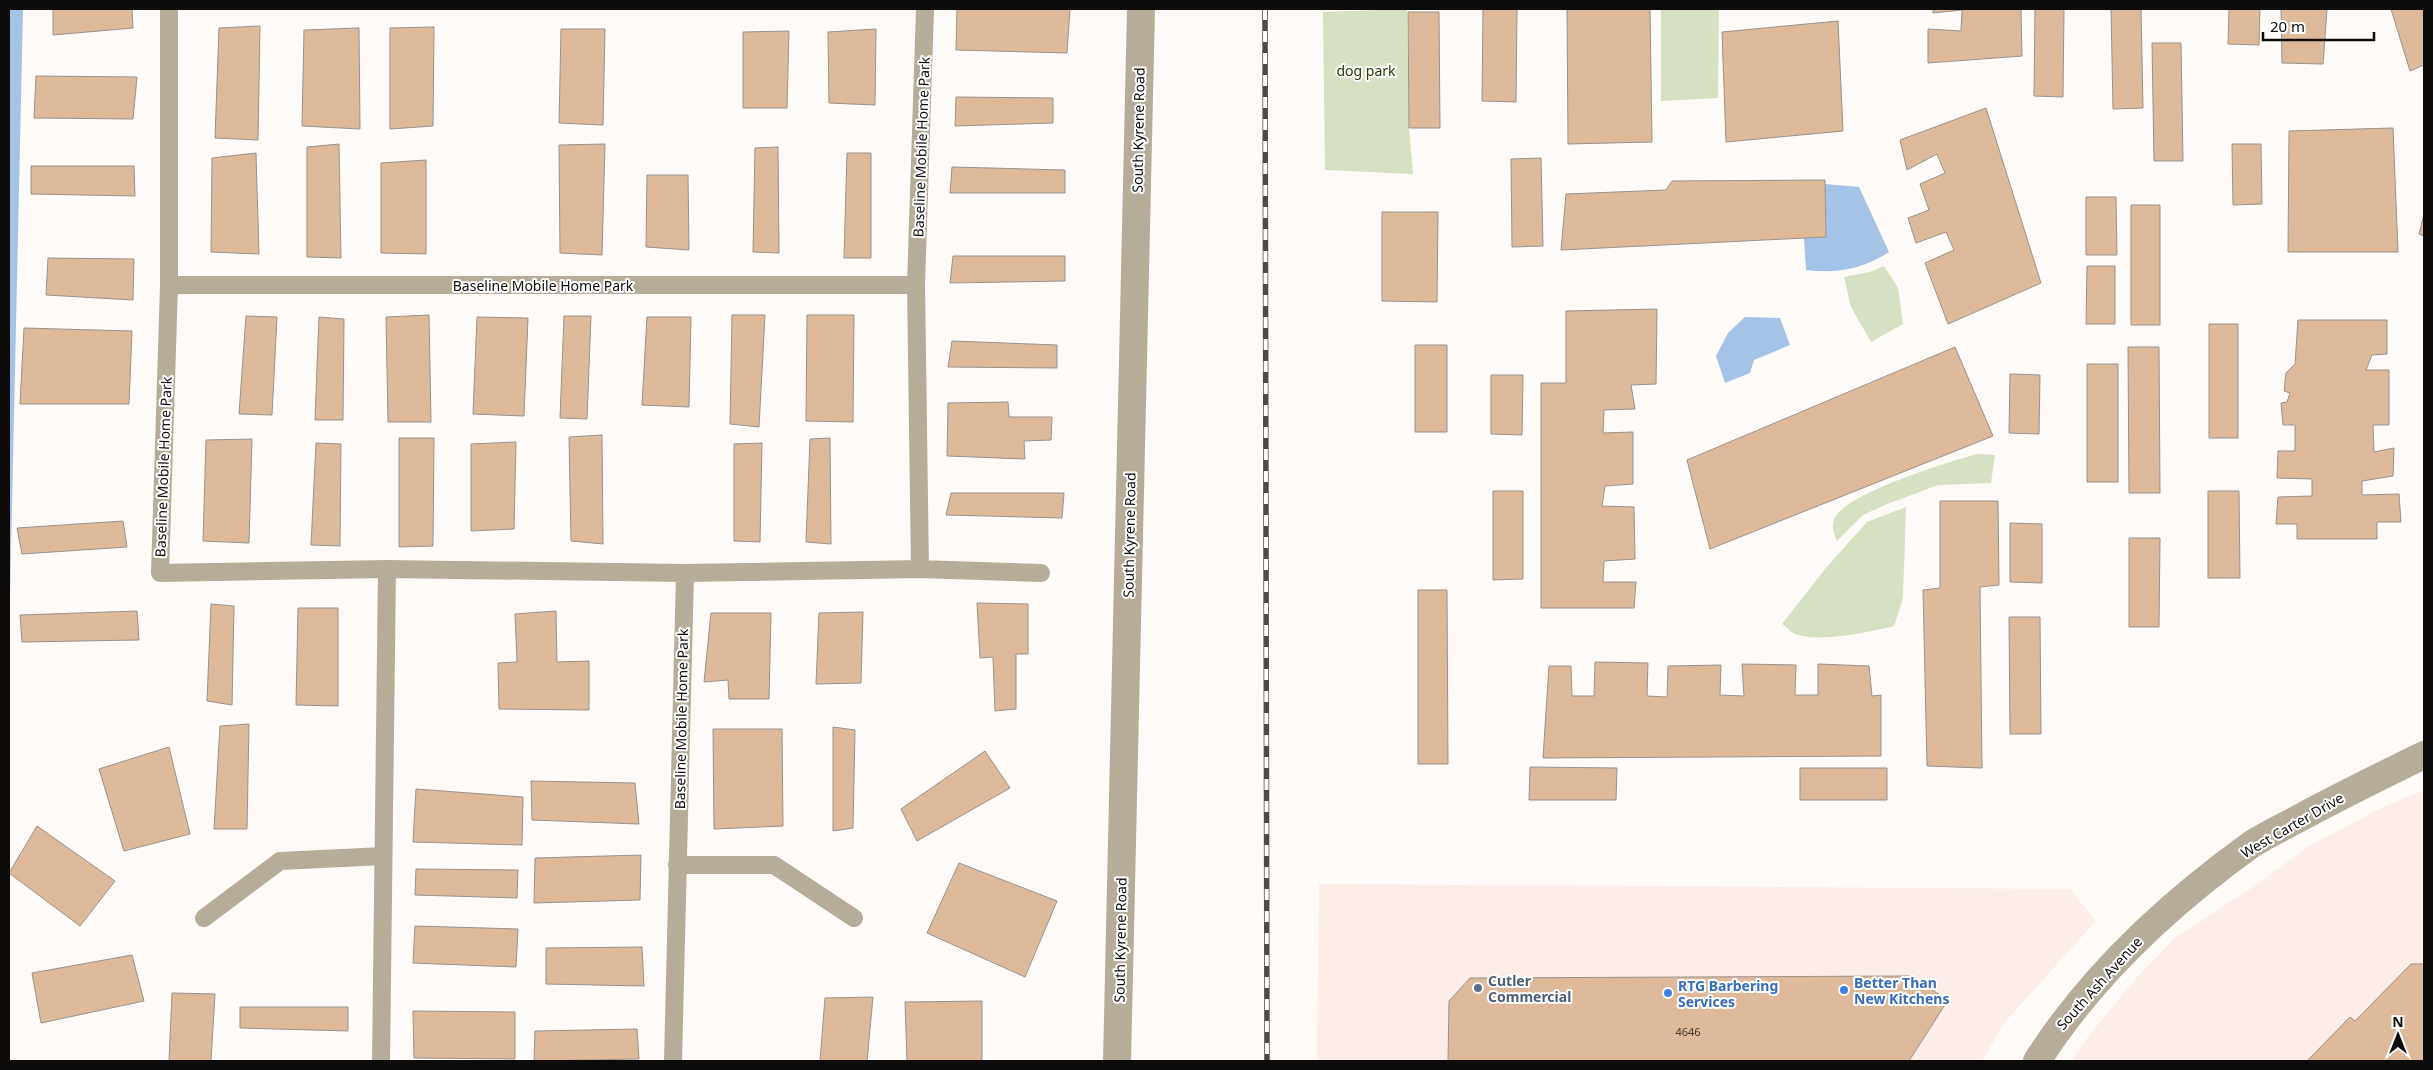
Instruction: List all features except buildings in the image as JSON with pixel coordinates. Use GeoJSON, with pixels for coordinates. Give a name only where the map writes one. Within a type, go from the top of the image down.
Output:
{"type":"FeatureCollection","features":[{"type":"Feature","properties":{"kind":"street","name":"South Kyrene Road"},"geometry":{"type":"LineString","coordinates":[[1117,1061],[1141,9]]}},
{"type":"Feature","properties":{"kind":"street","name":"West Carter Drive"},"geometry":{"type":"LineString","coordinates":[[2147,930],[2254,844],[2340,796],[2424,755]]}},
{"type":"Feature","properties":{"kind":"street","name":"South Ash Avenue"},"geometry":{"type":"LineString","coordinates":[[2036,1061],[2060,1025],[2147,930]]}},
{"type":"Feature","properties":{"kind":"lane","name":"Baseline Mobile Home Park"},"geometry":{"type":"LineString","coordinates":[[169,9],[169,285],[160,573],[387,569],[685,573],[920,569],[1041,573]]}},
{"type":"Feature","properties":{"kind":"lane","name":"Baseline Mobile Home Park"},"geometry":{"type":"LineString","coordinates":[[920,569],[916,285],[925,9]]}},
{"type":"Feature","properties":{"kind":"lane","name":"Baseline Mobile Home Park"},"geometry":{"type":"LineString","coordinates":[[169,285],[916,285]]}},
{"type":"Feature","properties":{"kind":"lane"},"geometry":{"type":"LineString","coordinates":[[381,1061],[387,569]]}},
{"type":"Feature","properties":{"kind":"lane","name":"Baseline Mobile Home Park"},"geometry":{"type":"LineString","coordinates":[[673,1061],[685,573]]}},
{"type":"Feature","properties":{"kind":"lane"},"geometry":{"type":"LineString","coordinates":[[204,918],[280,861],[383,856]]}},
{"type":"Feature","properties":{"kind":"lane"},"geometry":{"type":"LineString","coordinates":[[677,865],[774,865],[854,918]]}},
{"type":"Feature","properties":{"kind":"shaded area"},"geometry":{"type":"Polygon","coordinates":[[[2424,790],[2424,1061],[2071,1061],[2090,1034],[2138,976],[2175,938],[2250,889],[2311,845],[2383,807],[2424,790]]]}},
{"type":"Feature","properties":{"kind":"shaded area"},"geometry":{"type":"Polygon","coordinates":[[[1319,884],[2070,889],[2096,921],[2005,1022],[1982,1061],[1317,1061],[1319,884]]]}},
{"type":"Feature","properties":{"kind":"green space","name":"dog park"},"geometry":{"type":"Polygon","coordinates":[[[1407,9],[1409,128],[1413,174],[1325,170],[1323,12],[1407,9]]]}},
{"type":"Feature","properties":{"kind":"green space"},"geometry":{"type":"Polygon","coordinates":[[[1661,9],[1719,9],[1718,98],[1661,101],[1661,9]]]}},
{"type":"Feature","properties":{"kind":"green space"},"geometry":{"type":"Polygon","coordinates":[[[1884,266],[1898,288],[1903,324],[1871,342],[1851,307],[1844,277],[1870,272],[1884,266]]]}},
{"type":"Feature","properties":{"kind":"green space"},"geometry":{"type":"Polygon","coordinates":[[[1977,454],[1995,455],[1991,483],[1938,485],[1863,515],[1837,541],[1833,528],[1834,519],[1842,509],[1857,499],[1899,480],[1977,454]]]}},
{"type":"Feature","properties":{"kind":"green space"},"geometry":{"type":"Polygon","coordinates":[[[1906,507],[1903,598],[1894,626],[1832,637],[1807,637],[1792,632],[1782,624],[1825,569],[1867,522],[1906,507]]]}},
{"type":"Feature","properties":{"kind":"water"},"geometry":{"type":"Polygon","coordinates":[[[9,9],[23,9],[9,641],[9,9]]]}},
{"type":"Feature","properties":{"kind":"water"},"geometry":{"type":"Polygon","coordinates":[[[1825,184],[1859,187],[1889,252],[1869,263],[1849,269],[1839,271],[1806,270],[1804,238],[1826,237],[1825,184]]]}},
{"type":"Feature","properties":{"kind":"water"},"geometry":{"type":"Polygon","coordinates":[[[1745,317],[1780,318],[1790,345],[1754,360],[1750,373],[1725,383],[1716,356],[1728,333],[1745,317]]]}},
{"type":"Feature","properties":{"kind":"railway"},"geometry":{"type":"LineString","coordinates":[[1265,9],[1267,1061]]}},
{"type":"Feature","properties":{"kind":"place","name":"Cutler Commercial"},"geometry":{"type":"Point","coordinates":[1478,988]}},
{"type":"Feature","properties":{"kind":"place","name":"Better Than New Kitchens"},"geometry":{"type":"Point","coordinates":[1844,990]}},
{"type":"Feature","properties":{"kind":"place","name":"RTG Barbering Services"},"geometry":{"type":"Point","coordinates":[1668,993]}}]}
